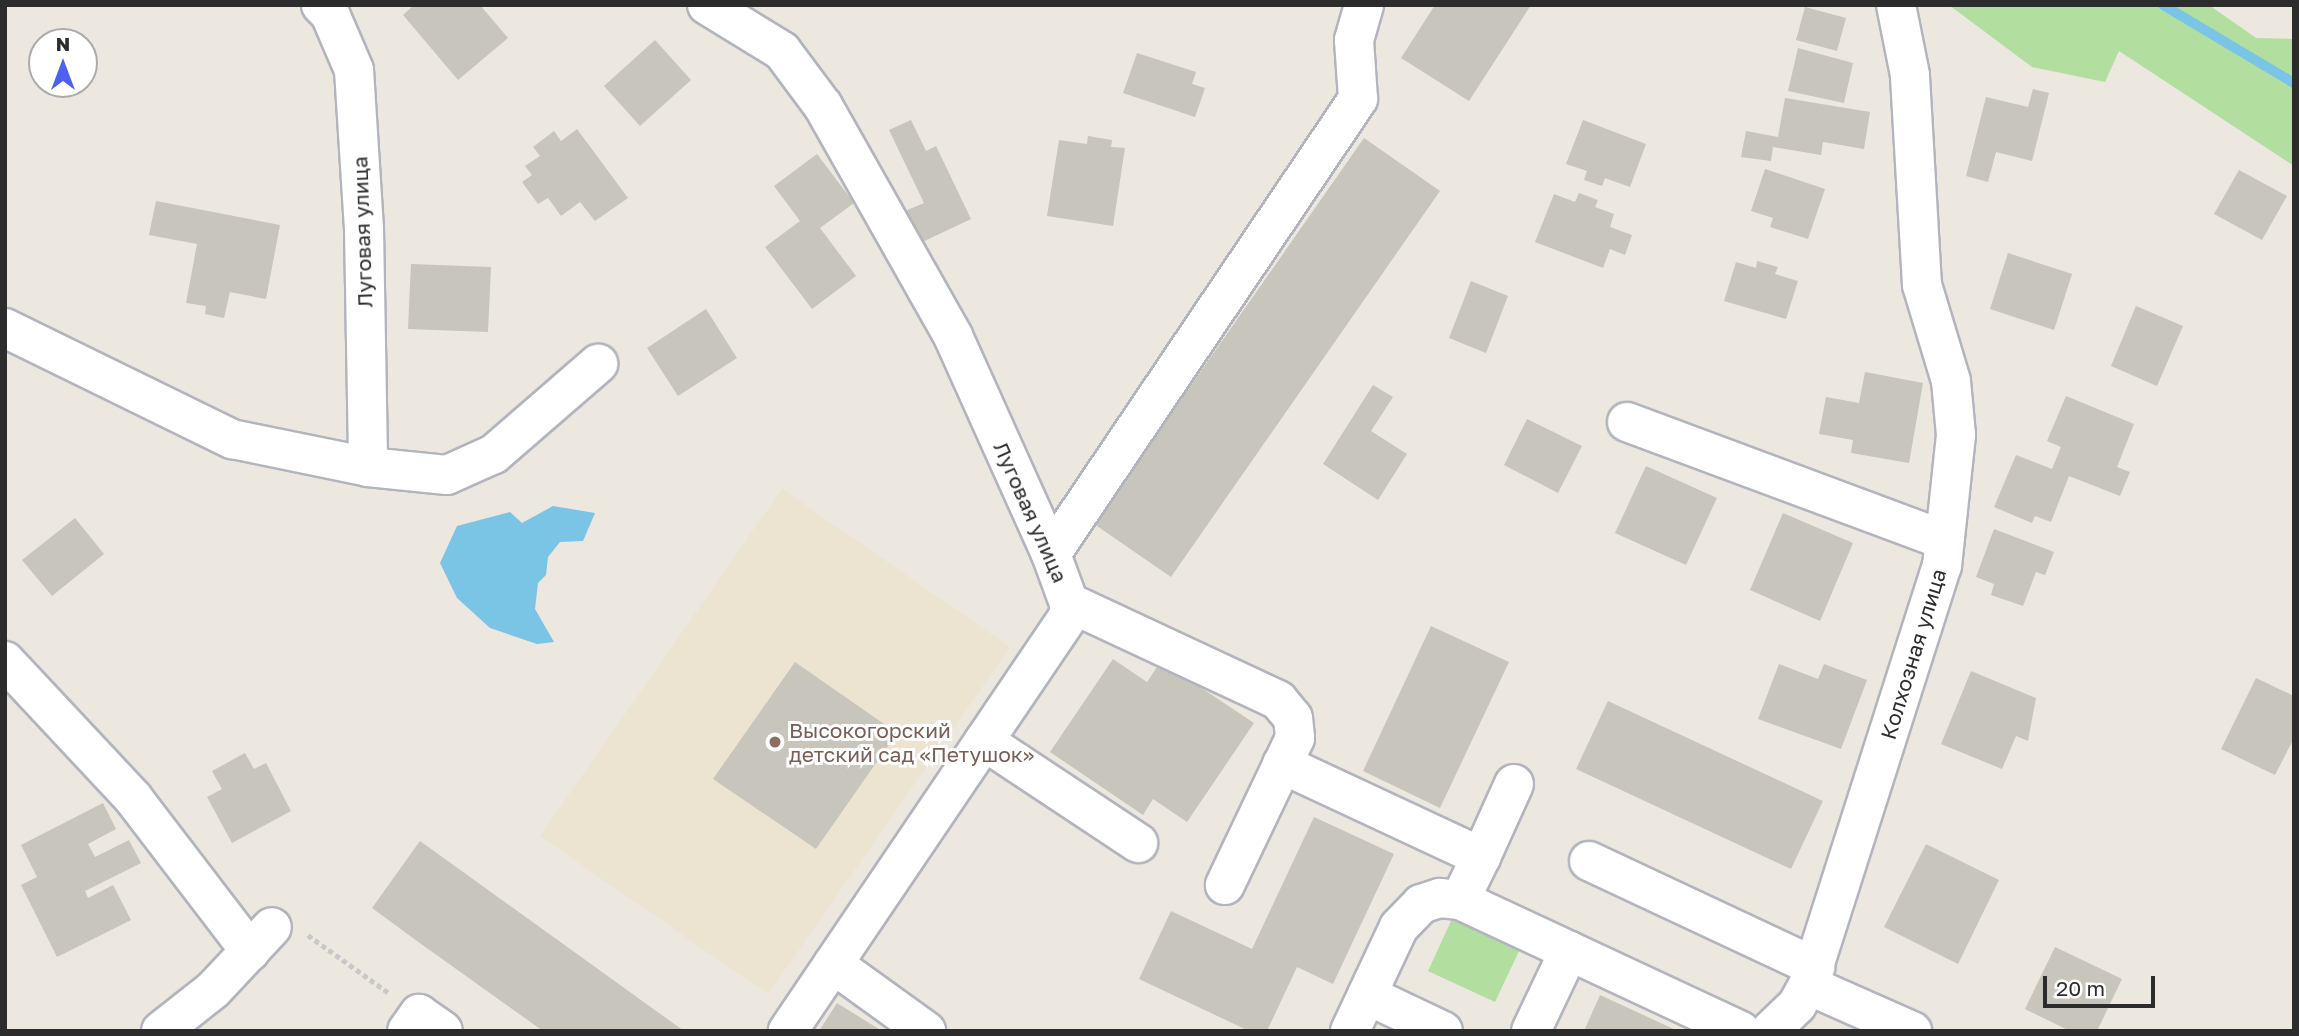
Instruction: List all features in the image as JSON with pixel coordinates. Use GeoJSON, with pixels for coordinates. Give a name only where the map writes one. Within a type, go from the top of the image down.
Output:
{"type":"FeatureCollection","features":[{"type":"Feature","properties":{"kind":"street","name":"Луговая улица"},"geometry":{"type":"LineString","coordinates":[[321,5],[330,14],[354,69],[364,229],[368,467]]}},
{"type":"Feature","properties":{"kind":"street","name":"Луговая улица"},"geometry":{"type":"LineString","coordinates":[[707,5],[782,51],[823,106],[953,336],[1051,554],[1070,603],[1068,617],[788,1031]]}},
{"type":"Feature","properties":{"kind":"street"},"geometry":{"type":"LineString","coordinates":[[1051,554],[1359,99],[1354,40],[1364,5]]}},
{"type":"Feature","properties":{"kind":"street","name":"Колхозная улица"},"geometry":{"type":"LineString","coordinates":[[1770,1031],[1797,1005],[1812,976],[1942,566],[1956,435],[1951,382],[1922,285],[1910,75],[1896,5]]}},
{"type":"Feature","properties":{"kind":"street"},"geometry":{"type":"LineString","coordinates":[[5,328],[232,439],[368,467],[447,475],[482,459],[598,364]]}},
{"type":"Feature","properties":{"kind":"street"},"geometry":{"type":"LineString","coordinates":[[1627,422],[1944,540]]}},
{"type":"Feature","properties":{"kind":"street"},"geometry":{"type":"LineString","coordinates":[[1070,603],[1278,700],[1288,708],[1295,727],[1282,764],[1225,885]]}},
{"type":"Feature","properties":{"kind":"street"},"geometry":{"type":"LineString","coordinates":[[5,661],[261,939],[213,990],[161,1031]]}},
{"type":"Feature","properties":{"kind":"street"},"geometry":{"type":"LineString","coordinates":[[984,741],[1138,842]]}},
{"type":"Feature","properties":{"kind":"street"},"geometry":{"type":"LineString","coordinates":[[1282,764],[1481,857]]}},
{"type":"Feature","properties":{"kind":"street"},"geometry":{"type":"LineString","coordinates":[[1460,900],[1514,784]]}},
{"type":"Feature","properties":{"kind":"street"},"geometry":{"type":"LineString","coordinates":[[1589,861],[1912,1031]]}},
{"type":"Feature","properties":{"kind":"street"},"geometry":{"type":"LineString","coordinates":[[1350,1031],[1409,913],[1440,898],[1460,900],[1741,1031]]}},
{"type":"Feature","properties":{"kind":"street"},"geometry":{"type":"LineString","coordinates":[[1531,1031],[1569,951]]}},
{"type":"Feature","properties":{"kind":"street"},"geometry":{"type":"LineString","coordinates":[[833,964],[926,1031]]}},
{"type":"Feature","properties":{"kind":"street"},"geometry":{"type":"LineString","coordinates":[[1367,995],[1443,1031]]}},
{"type":"Feature","properties":{"kind":"path"},"geometry":{"type":"LineString","coordinates":[[261,939],[307,934],[423,1025]]}},
{"type":"Feature","properties":{"kind":"shaded area","name":"Высокогорский детский сад «Петушок»"},"geometry":{"type":"Polygon","coordinates":[[[782,489],[1010,647],[768,994],[540,836],[782,489]]]}},
{"type":"Feature","properties":{"kind":"green space"},"geometry":{"type":"Polygon","coordinates":[[[1949,5],[2209,5],[2256,38],[2294,39],[2294,166],[2119,51],[2105,82],[2032,67],[1949,5]]]}},
{"type":"Feature","properties":{"kind":"green space"},"geometry":{"type":"Polygon","coordinates":[[[1452,919],[1519,951],[1495,1002],[1428,971],[1452,919]]]}},
{"type":"Feature","properties":{"kind":"water"},"geometry":{"type":"Polygon","coordinates":[[[553,506],[595,513],[583,541],[560,542],[548,557],[546,575],[538,583],[535,609],[554,642],[537,644],[490,628],[457,598],[440,563],[457,526],[510,512],[522,523],[553,506]]]}},
{"type":"Feature","properties":{"kind":"building"},"geometry":{"type":"Polygon","coordinates":[[[414,5],[480,5],[508,38],[458,80],[403,15],[414,5]]]}},
{"type":"Feature","properties":{"kind":"building"},"geometry":{"type":"Polygon","coordinates":[[[1435,5],[1531,5],[1469,101],[1401,58],[1435,5]]]}},
{"type":"Feature","properties":{"kind":"building"},"geometry":{"type":"Polygon","coordinates":[[[1805,7],[1846,18],[1837,51],[1796,40],[1805,7]]]}},
{"type":"Feature","properties":{"kind":"building"},"geometry":{"type":"Polygon","coordinates":[[[655,40],[691,80],[640,126],[604,86],[655,40]]]}},
{"type":"Feature","properties":{"kind":"building"},"geometry":{"type":"Polygon","coordinates":[[[1798,48],[1853,63],[1844,103],[1788,91],[1798,48]]]}},
{"type":"Feature","properties":{"kind":"building"},"geometry":{"type":"Polygon","coordinates":[[[1137,53],[1196,72],[1192,84],[1205,88],[1195,117],[1123,93],[1137,53]]]}},
{"type":"Feature","properties":{"kind":"building"},"geometry":{"type":"Polygon","coordinates":[[[2033,89],[2049,93],[2032,161],[1996,152],[1988,182],[1966,176],[1986,97],[2028,107],[2033,89]]]}},
{"type":"Feature","properties":{"kind":"building"},"geometry":{"type":"Polygon","coordinates":[[[1785,98],[1870,112],[1864,149],[1823,142],[1821,155],[1773,147],[1771,161],[1741,157],[1746,131],[1778,137],[1785,98]]]}},
{"type":"Feature","properties":{"kind":"building"},"geometry":{"type":"Polygon","coordinates":[[[911,120],[926,151],[936,146],[971,219],[914,246],[898,214],[924,203],[889,130],[911,120]]]}},
{"type":"Feature","properties":{"kind":"building"},"geometry":{"type":"Polygon","coordinates":[[[1583,120],[1646,144],[1630,187],[1605,178],[1602,186],[1584,180],[1587,171],[1566,164],[1583,120]]]}},
{"type":"Feature","properties":{"kind":"building"},"geometry":{"type":"Polygon","coordinates":[[[577,129],[628,198],[595,221],[580,202],[561,216],[548,198],[538,204],[522,182],[532,175],[525,166],[540,156],[533,147],[554,131],[561,141],[577,129]]]}},
{"type":"Feature","properties":{"kind":"building"},"geometry":{"type":"Polygon","coordinates":[[[1088,136],[1112,140],[1111,147],[1125,148],[1113,226],[1047,216],[1059,140],[1087,144],[1088,136]]]}},
{"type":"Feature","properties":{"kind":"building"},"geometry":{"type":"Polygon","coordinates":[[[1364,138],[1440,191],[1171,577],[1094,524],[1364,138]]]}},
{"type":"Feature","properties":{"kind":"building"},"geometry":{"type":"Polygon","coordinates":[[[817,154],[854,203],[820,228],[856,276],[812,309],[765,247],[800,221],[774,186],[817,154]]]}},
{"type":"Feature","properties":{"kind":"building"},"geometry":{"type":"Polygon","coordinates":[[[1765,169],[1825,189],[1808,239],[1770,227],[1773,218],[1751,211],[1765,169]]]}},
{"type":"Feature","properties":{"kind":"building"},"geometry":{"type":"Polygon","coordinates":[[[2239,170],[2287,196],[2262,240],[2214,214],[2239,170]]]}},
{"type":"Feature","properties":{"kind":"building"},"geometry":{"type":"Polygon","coordinates":[[[1579,193],[1598,200],[1595,207],[1614,214],[1610,227],[1632,235],[1625,255],[1610,249],[1603,268],[1535,242],[1554,194],[1575,202],[1579,193]]]}},
{"type":"Feature","properties":{"kind":"building"},"geometry":{"type":"Polygon","coordinates":[[[156,201],[280,225],[266,299],[230,292],[224,318],[205,314],[206,306],[186,303],[197,244],[149,235],[156,201]]]}},
{"type":"Feature","properties":{"kind":"building"},"geometry":{"type":"Polygon","coordinates":[[[2008,253],[2072,274],[2054,330],[1990,309],[2008,253]]]}},
{"type":"Feature","properties":{"kind":"building"},"geometry":{"type":"Polygon","coordinates":[[[1757,261],[1778,267],[1775,274],[1798,281],[1786,319],[1724,301],[1736,262],[1756,268],[1757,261]]]}},
{"type":"Feature","properties":{"kind":"building"},"geometry":{"type":"Polygon","coordinates":[[[411,264],[491,267],[488,332],[408,329],[411,264]]]}},
{"type":"Feature","properties":{"kind":"building"},"geometry":{"type":"Polygon","coordinates":[[[1471,281],[1508,296],[1486,353],[1449,338],[1471,281]]]}},
{"type":"Feature","properties":{"kind":"building"},"geometry":{"type":"Polygon","coordinates":[[[2136,306],[2183,326],[2157,386],[2111,366],[2136,306]]]}},
{"type":"Feature","properties":{"kind":"building"},"geometry":{"type":"Polygon","coordinates":[[[706,309],[737,358],[678,396],[647,348],[706,309]]]}},
{"type":"Feature","properties":{"kind":"building"},"geometry":{"type":"Polygon","coordinates":[[[1865,372],[1923,383],[1909,463],[1851,453],[1853,440],[1819,434],[1826,397],[1859,403],[1865,372]]]}},
{"type":"Feature","properties":{"kind":"building"},"geometry":{"type":"Polygon","coordinates":[[[1373,385],[1393,397],[1371,431],[1407,454],[1378,500],[1323,464],[1373,385]]]}},
{"type":"Feature","properties":{"kind":"building"},"geometry":{"type":"Polygon","coordinates":[[[2066,396],[2134,424],[2117,467],[2130,472],[2120,496],[2069,476],[2051,522],[2035,516],[2032,523],[1994,507],[2016,455],[2052,469],[2061,447],[2047,441],[2066,396]]]}},
{"type":"Feature","properties":{"kind":"building"},"geometry":{"type":"Polygon","coordinates":[[[1527,419],[1582,446],[1558,493],[1504,465],[1527,419]]]}},
{"type":"Feature","properties":{"kind":"building"},"geometry":{"type":"Polygon","coordinates":[[[1646,466],[1717,498],[1686,565],[1615,533],[1646,466]]]}},
{"type":"Feature","properties":{"kind":"building"},"geometry":{"type":"Polygon","coordinates":[[[1783,513],[1853,543],[1820,621],[1750,590],[1783,513]]]}},
{"type":"Feature","properties":{"kind":"building"},"geometry":{"type":"Polygon","coordinates":[[[75,518],[104,554],[52,596],[22,560],[75,518]]]}},
{"type":"Feature","properties":{"kind":"building"},"geometry":{"type":"Polygon","coordinates":[[[1994,529],[2054,552],[2045,575],[2036,572],[2023,606],[1991,595],[1994,584],[1976,577],[1994,529]]]}},
{"type":"Feature","properties":{"kind":"building"},"geometry":{"type":"Polygon","coordinates":[[[1431,626],[1509,662],[1440,808],[1363,771],[1431,626]]]}},
{"type":"Feature","properties":{"kind":"building"},"geometry":{"type":"Polygon","coordinates":[[[1113,659],[1147,682],[1161,661],[1254,723],[1187,822],[1153,799],[1143,815],[1050,752],[1113,659]]]}},
{"type":"Feature","properties":{"kind":"building"},"geometry":{"type":"Polygon","coordinates":[[[795,662],[897,733],[816,849],[713,779],[795,662]]]}},
{"type":"Feature","properties":{"kind":"building"},"geometry":{"type":"Polygon","coordinates":[[[1779,664],[1818,679],[1824,664],[1867,680],[1841,749],[1758,719],[1779,664]]]}},
{"type":"Feature","properties":{"kind":"building"},"geometry":{"type":"Polygon","coordinates":[[[1971,671],[2036,698],[2028,741],[2016,736],[2002,769],[1941,744],[1971,671]]]}},
{"type":"Feature","properties":{"kind":"building"},"geometry":{"type":"Polygon","coordinates":[[[2256,678],[2294,696],[2294,738],[2275,775],[2221,749],[2256,678]]]}},
{"type":"Feature","properties":{"kind":"building"},"geometry":{"type":"Polygon","coordinates":[[[1608,701],[1823,801],[1791,869],[1576,769],[1608,701]]]}},
{"type":"Feature","properties":{"kind":"building"},"geometry":{"type":"Polygon","coordinates":[[[245,753],[254,769],[266,763],[291,811],[232,843],[207,797],[222,789],[212,771],[245,753]]]}},
{"type":"Feature","properties":{"kind":"building"},"geometry":{"type":"Polygon","coordinates":[[[103,803],[116,829],[88,844],[95,857],[129,840],[141,863],[85,891],[88,898],[113,885],[131,920],[57,957],[21,885],[37,877],[21,845],[103,803]]]}},
{"type":"Feature","properties":{"kind":"building"},"geometry":{"type":"Polygon","coordinates":[[[1314,817],[1394,854],[1333,984],[1297,967],[1267,1031],[1249,1031],[1139,979],[1171,911],[1252,949],[1314,817]]]}},
{"type":"Feature","properties":{"kind":"building"},"geometry":{"type":"Polygon","coordinates":[[[420,841],[684,1031],[543,1031],[417,941],[372,908],[420,841]]]}},
{"type":"Feature","properties":{"kind":"building"},"geometry":{"type":"Polygon","coordinates":[[[1926,844],[1999,880],[1958,964],[1884,927],[1926,844]]]}},
{"type":"Feature","properties":{"kind":"building"},"geometry":{"type":"Polygon","coordinates":[[[2055,947],[2122,979],[2097,1031],[2070,1031],[2025,1009],[2055,947]]]}},
{"type":"Feature","properties":{"kind":"building"},"geometry":{"type":"Polygon","coordinates":[[[1600,995],[1678,1031],[1584,1031],[1600,995]]]}},
{"type":"Feature","properties":{"kind":"building"},"geometry":{"type":"Polygon","coordinates":[[[837,1003],[882,1031],[819,1031],[837,1003]]]}},
{"type":"Feature","properties":{"kind":"waterway"},"geometry":{"type":"LineString","coordinates":[[2163,5],[2294,83]]}},
{"type":"Feature","properties":{"kind":"place","name":"Высокогорский детский сад «Петушок»"},"geometry":{"type":"Point","coordinates":[775,742]}}]}
